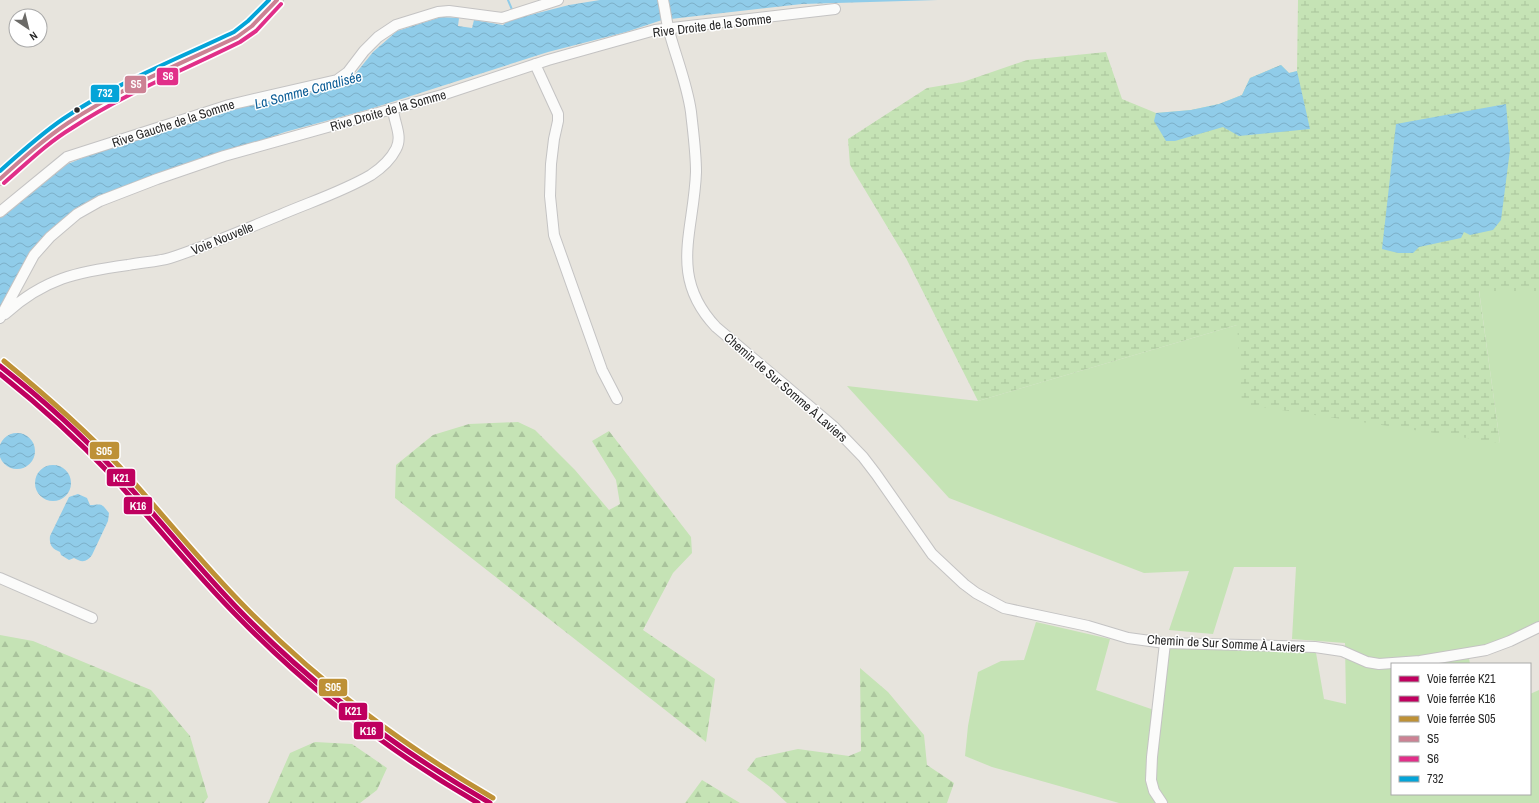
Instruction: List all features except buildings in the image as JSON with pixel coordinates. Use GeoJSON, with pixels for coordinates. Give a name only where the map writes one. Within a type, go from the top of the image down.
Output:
{"type":"FeatureCollection","features":[{"type":"Feature","properties":{"kind":"main road"},"geometry":{"type":"LineString","coordinates":[[0,179],[34,148],[67,123],[124,90],[237,38],[252,26],[276,0]]}},
{"type":"Feature","properties":{"kind":"street","name":"Rive Gauche de la Somme"},"geometry":{"type":"LineString","coordinates":[[0,212],[67,157],[229,105],[284,91],[337,80],[348,72],[364,51],[378,37],[396,25],[438,12],[449,11],[502,18],[558,0]]}},
{"type":"Feature","properties":{"kind":"street","name":"Chemin de Sur Somme À Laviers"},"geometry":{"type":"LineString","coordinates":[[663,0],[668,27],[691,110],[696,171],[694,203],[687,247],[687,266],[690,282],[700,308],[709,319],[833,426],[848,441],[863,457],[884,485],[932,554],[953,575],[976,593],[1004,608],[1021,613],[1088,626],[1128,638],[1165,643],[1315,647],[1342,651],[1367,662],[1380,664],[1391,663]]}},
{"type":"Feature","properties":{"kind":"street","name":"Rive Droite de la Somme"},"geometry":{"type":"LineString","coordinates":[[0,318],[34,255],[44,243],[77,214],[100,201],[158,179],[224,156],[442,95],[535,64],[655,30],[668,27],[835,9]]}},
{"type":"Feature","properties":{"kind":"street"},"geometry":{"type":"LineString","coordinates":[[535,64],[558,114],[551,164],[550,196],[554,236],[602,370],[617,399]]}},
{"type":"Feature","properties":{"kind":"street","name":"Voie Nouvelle"},"geometry":{"type":"LineString","coordinates":[[0,318],[19,301],[50,283],[64,277],[99,269],[169,258],[218,240],[353,184],[372,174],[388,161],[396,150],[399,141],[393,109]]}},
{"type":"Feature","properties":{"kind":"street"},"geometry":{"type":"LineString","coordinates":[[0,578],[92,618]]}},
{"type":"Feature","properties":{"kind":"street","name":"Chemin de Sur Somme À Laviers"},"geometry":{"type":"LineString","coordinates":[[1393,663],[1420,661],[1486,650],[1510,641],[1539,627]]}},
{"type":"Feature","properties":{"kind":"street"},"geometry":{"type":"LineString","coordinates":[[1162,803],[1154,791],[1151,780],[1152,757],[1165,643]]}},
{"type":"Feature","properties":{"kind":"green space"},"geometry":{"type":"Polygon","coordinates":[[[1298,0],[1539,0],[1539,291],[1479,291],[1500,443],[1242,404],[1237,325],[978,401],[906,258],[850,165],[848,139],[927,88],[963,82],[1027,60],[1106,52],[1122,99],[1156,113],[1191,110],[1219,104],[1242,95],[1250,78],[1281,65],[1289,73],[1297,71],[1298,0]]]}},
{"type":"Feature","properties":{"kind":"green space"},"geometry":{"type":"Polygon","coordinates":[[[1479,290],[1539,291],[1539,627],[1468,653],[1470,663],[1391,663],[1391,795],[1531,795],[1531,694],[1539,690],[1539,803],[1119,803],[992,767],[965,756],[968,726],[978,672],[1001,661],[1024,660],[1036,622],[1110,639],[1096,690],[1157,711],[1165,643],[1315,647],[1324,699],[1346,704],[1345,643],[1292,639],[1296,567],[1234,567],[1213,634],[1169,630],[1189,571],[1144,573],[949,498],[847,386],[978,401],[1237,325],[1500,443],[1479,290]]]}},
{"type":"Feature","properties":{"kind":"green space"},"geometry":{"type":"Polygon","coordinates":[[[518,422],[535,430],[575,470],[609,510],[620,504],[616,480],[592,441],[609,431],[691,537],[692,553],[673,573],[643,630],[715,679],[706,742],[395,498],[396,465],[433,435],[469,424],[518,422]]]}},
{"type":"Feature","properties":{"kind":"green space"},"geometry":{"type":"Polygon","coordinates":[[[0,635],[33,641],[151,690],[190,736],[208,797],[204,803],[0,803],[0,635]]]}},
{"type":"Feature","properties":{"kind":"green space"},"geometry":{"type":"Polygon","coordinates":[[[860,668],[888,692],[924,735],[927,765],[954,783],[947,803],[787,803],[770,787],[747,770],[756,758],[798,749],[849,756],[861,751],[860,668]]]}},
{"type":"Feature","properties":{"kind":"green space"},"geometry":{"type":"Polygon","coordinates":[[[315,742],[352,744],[387,768],[377,790],[360,803],[268,803],[290,753],[315,742]]]}},
{"type":"Feature","properties":{"kind":"green space"},"geometry":{"type":"Polygon","coordinates":[[[702,780],[740,803],[685,803],[702,780]]]}},
{"type":"Feature","properties":{"kind":"water"},"geometry":{"type":"Polygon","coordinates":[[[600,0],[938,0],[802,4],[662,20],[626,32],[548,52],[370,109],[285,132],[98,198],[49,233],[0,308],[0,218],[8,207],[63,166],[104,149],[171,129],[248,103],[337,88],[352,78],[373,52],[397,31],[441,17],[459,18],[458,26],[472,28],[474,20],[503,25],[510,19],[524,14],[526,16],[569,5],[600,0]]]}},
{"type":"Feature","properties":{"kind":"water"},"geometry":{"type":"Polygon","coordinates":[[[1281,65],[1289,73],[1297,71],[1310,129],[1239,136],[1223,127],[1175,141],[1166,141],[1154,121],[1156,113],[1191,110],[1219,104],[1242,95],[1250,78],[1281,65]]]}},
{"type":"Feature","properties":{"kind":"water"},"geometry":{"type":"Polygon","coordinates":[[[1506,104],[1510,150],[1501,220],[1493,230],[1470,235],[1464,232],[1461,238],[1419,247],[1413,253],[1398,253],[1382,249],[1396,124],[1506,104]]]}},
{"type":"Feature","properties":{"kind":"water"},"geometry":{"type":"Polygon","coordinates":[[[20,433],[30,438],[34,444],[34,458],[30,464],[24,468],[14,469],[4,464],[0,458],[-1,448],[4,438],[10,434],[20,433]]]}},
{"type":"Feature","properties":{"kind":"water"},"geometry":{"type":"Polygon","coordinates":[[[57,465],[66,470],[70,476],[70,490],[66,496],[57,501],[49,501],[40,496],[36,490],[35,479],[40,470],[46,466],[57,465]]]}},
{"type":"Feature","properties":{"kind":"water"},"geometry":{"type":"Polygon","coordinates":[[[78,494],[87,498],[90,505],[101,505],[109,513],[108,521],[92,555],[84,561],[79,561],[74,558],[69,560],[61,555],[60,552],[55,550],[50,542],[50,536],[69,497],[78,494]]]}},
{"type":"Feature","properties":{"kind":"waterway"},"geometry":{"type":"LineString","coordinates":[[508,0],[513,12]]}},
{"type":"Feature","properties":{"kind":"rail line","name":"S05"},"geometry":{"type":"LineString","coordinates":[[4,361],[63,412],[119,466],[230,592],[275,637],[304,663],[395,735],[493,798]]}},
{"type":"Feature","properties":{"kind":"rail line","name":"K21"},"geometry":{"type":"LineString","coordinates":[[0,366],[45,403],[102,457],[225,595],[269,640],[298,666],[328,692],[390,739],[456,783],[490,803]]}},
{"type":"Feature","properties":{"kind":"rail line","name":"K16"},"geometry":{"type":"LineString","coordinates":[[0,374],[57,422],[110,474],[221,600],[293,670],[382,741],[413,763],[478,803]]}},
{"type":"Feature","properties":{"kind":"transit line","name":"732"},"geometry":{"type":"LineString","coordinates":[[0,171],[47,131],[83,106],[147,72],[234,32],[248,21],[269,0]]}},
{"type":"Feature","properties":{"kind":"transit line","name":"S5"},"geometry":{"type":"LineString","coordinates":[[0,179],[42,142],[88,110],[172,67],[237,37],[252,26],[277,0]]}},
{"type":"Feature","properties":{"kind":"transit line","name":"S6"},"geometry":{"type":"LineString","coordinates":[[4,183],[54,140],[92,115],[240,42],[256,31],[281,4]]}},
{"type":"Feature","properties":{"kind":"water label","name":"La Somme Canalisée"},"geometry":{"type":"Point","coordinates":[308,90]}}]}
